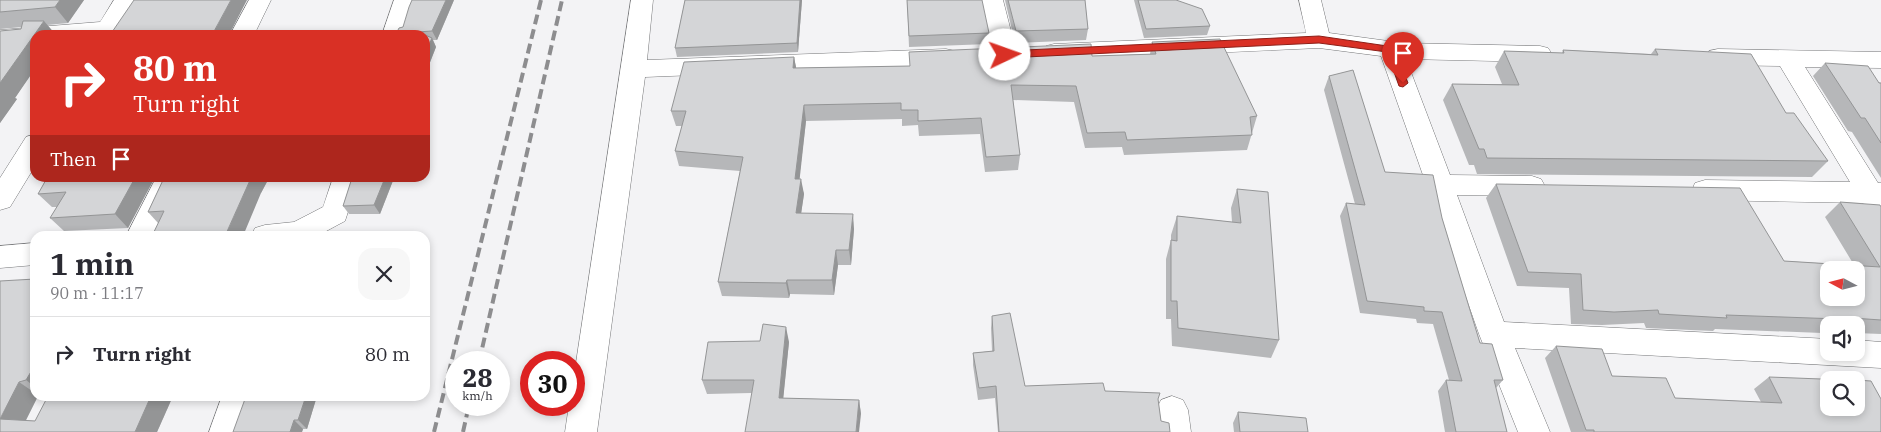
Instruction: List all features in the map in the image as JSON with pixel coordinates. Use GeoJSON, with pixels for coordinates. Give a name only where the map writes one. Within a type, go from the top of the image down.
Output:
{"type":"FeatureCollection","features":[{"type":"Feature","properties":{"kind":"street"},"geometry":{"type":"LineString","coordinates":[[106,30],[126,0]]}},
{"type":"Feature","properties":{"kind":"street"},"geometry":{"type":"LineString","coordinates":[[245,30],[260,0]]}},
{"type":"Feature","properties":{"kind":"street"},"geometry":{"type":"LineString","coordinates":[[396,30],[405,0]]}},
{"type":"Feature","properties":{"kind":"street"},"geometry":{"type":"LineString","coordinates":[[581,432],[634,69],[642,0]]}},
{"type":"Feature","properties":{"kind":"street"},"geometry":{"type":"LineString","coordinates":[[992,0],[1003,55]]}},
{"type":"Feature","properties":{"kind":"street"},"geometry":{"type":"LineString","coordinates":[[1310,0],[1319,40]]}},
{"type":"Feature","properties":{"kind":"street"},"geometry":{"type":"LineString","coordinates":[[0,38],[30,36]]}},
{"type":"Feature","properties":{"kind":"street"},"geometry":{"type":"LineString","coordinates":[[634,69],[1003,55],[1319,40],[1390,50],[1560,54]]}},
{"type":"Feature","properties":{"kind":"street"},"geometry":{"type":"LineString","coordinates":[[1390,50],[1494,334],[1534,432]]}},
{"type":"Feature","properties":{"kind":"street"},"geometry":{"type":"LineString","coordinates":[[1698,57],[1881,60]]}},
{"type":"Feature","properties":{"kind":"street"},"geometry":{"type":"LineString","coordinates":[[1787,58],[1877,199]]}},
{"type":"Feature","properties":{"kind":"street"},"geometry":{"type":"LineString","coordinates":[[0,200],[30,152]]}},
{"type":"Feature","properties":{"kind":"street"},"geometry":{"type":"LineString","coordinates":[[143,231],[168,182]]}},
{"type":"Feature","properties":{"kind":"street"},"geometry":{"type":"LineString","coordinates":[[305,231],[335,213],[345,182]]}},
{"type":"Feature","properties":{"kind":"street"},"geometry":{"type":"LineString","coordinates":[[1439,185],[1557,187]]}},
{"type":"Feature","properties":{"kind":"street"},"geometry":{"type":"LineString","coordinates":[[1684,189],[1877,199]]}},
{"type":"Feature","properties":{"kind":"street"},"geometry":{"type":"LineString","coordinates":[[0,257],[30,254]]}},
{"type":"Feature","properties":{"kind":"street"},"geometry":{"type":"LineString","coordinates":[[1494,334],[1820,352]]}},
{"type":"Feature","properties":{"kind":"street"},"geometry":{"type":"LineString","coordinates":[[1865,354],[1881,355]]}},
{"type":"Feature","properties":{"kind":"street"},"geometry":{"type":"LineString","coordinates":[[225,432],[236,401]]}},
{"type":"Feature","properties":{"kind":"building"},"geometry":{"type":"Polygon","coordinates":[[[0,0],[60,0],[55,7],[0,12],[0,0]]]}},
{"type":"Feature","properties":{"kind":"building"},"geometry":{"type":"Polygon","coordinates":[[[134,0],[231,0],[215,30],[113,30],[134,0]]]}},
{"type":"Feature","properties":{"kind":"building"},"geometry":{"type":"Polygon","coordinates":[[[412,0],[446,0],[432,31],[398,30],[403,27],[412,0]]]}},
{"type":"Feature","properties":{"kind":"building"},"geometry":{"type":"Polygon","coordinates":[[[685,0],[800,0],[797,43],[675,48],[685,0]]]}},
{"type":"Feature","properties":{"kind":"building"},"geometry":{"type":"Polygon","coordinates":[[[907,0],[982,0],[989,33],[909,36],[907,0]]]}},
{"type":"Feature","properties":{"kind":"building"},"geometry":{"type":"Polygon","coordinates":[[[1008,0],[1085,0],[1088,29],[1016,31],[1008,0]]]}},
{"type":"Feature","properties":{"kind":"building"},"geometry":{"type":"Polygon","coordinates":[[[1138,0],[1176,0],[1202,9],[1210,26],[1146,29],[1138,0]]]}},
{"type":"Feature","properties":{"kind":"building"},"geometry":{"type":"Polygon","coordinates":[[[23,21],[44,21],[38,30],[30,30],[30,41],[0,83],[0,31],[21,29],[23,21]]]}},
{"type":"Feature","properties":{"kind":"building"},"geometry":{"type":"Polygon","coordinates":[[[1220,39],[1257,116],[1250,117],[1252,135],[1127,140],[1125,132],[1087,133],[1076,86],[1011,85],[1020,155],[986,157],[981,118],[918,121],[918,110],[901,110],[901,103],[804,105],[795,179],[801,179],[796,213],[853,214],[849,250],[836,250],[832,280],[787,280],[786,283],[718,282],[743,157],[675,151],[686,111],[671,111],[684,62],[794,57],[793,68],[910,66],[909,52],[1091,44],[1092,56],[1156,54],[1152,42],[1220,39]]]}},
{"type":"Feature","properties":{"kind":"building"},"geometry":{"type":"Polygon","coordinates":[[[1655,49],[1751,54],[1786,113],[1794,113],[1828,161],[1487,158],[1484,149],[1479,149],[1452,84],[1519,85],[1504,51],[1564,53],[1563,50],[1658,55],[1655,49]]]}},
{"type":"Feature","properties":{"kind":"building"},"geometry":{"type":"Polygon","coordinates":[[[1825,63],[1868,66],[1879,83],[1881,83],[1881,143],[1865,118],[1861,118],[1825,63]]]}},
{"type":"Feature","properties":{"kind":"building"},"geometry":{"type":"Polygon","coordinates":[[[1353,70],[1385,172],[1433,175],[1442,218],[1480,343],[1492,344],[1503,380],[1494,380],[1507,432],[1456,432],[1446,380],[1462,381],[1442,312],[1424,311],[1424,307],[1367,301],[1346,203],[1365,205],[1329,76],[1353,70]]]}},
{"type":"Feature","properties":{"kind":"building"},"geometry":{"type":"Polygon","coordinates":[[[45,182],[133,182],[115,214],[50,218],[66,192],[38,194],[45,182]]]}},
{"type":"Feature","properties":{"kind":"building"},"geometry":{"type":"Polygon","coordinates":[[[162,182],[249,182],[227,231],[154,231],[164,211],[148,212],[162,182]]]}},
{"type":"Feature","properties":{"kind":"building"},"geometry":{"type":"Polygon","coordinates":[[[351,182],[383,182],[374,205],[343,206],[351,182]]]}},
{"type":"Feature","properties":{"kind":"building"},"geometry":{"type":"Polygon","coordinates":[[[1496,184],[1740,188],[1784,261],[1820,263],[1820,306],[1865,306],[1865,266],[1880,267],[1840,202],[1880,205],[1881,207],[1881,320],[1865,319],[1865,316],[1820,316],[1820,318],[1726,315],[1727,318],[1659,314],[1658,310],[1614,312],[1583,310],[1581,274],[1528,272],[1496,184]]]}},
{"type":"Feature","properties":{"kind":"building"},"geometry":{"type":"Polygon","coordinates":[[[1237,189],[1268,192],[1279,340],[1178,328],[1177,301],[1171,301],[1171,240],[1177,241],[1177,216],[1241,223],[1237,189]]]}},
{"type":"Feature","properties":{"kind":"building"},"geometry":{"type":"Polygon","coordinates":[[[30,279],[30,373],[26,380],[19,382],[0,419],[0,281],[30,279]]]}},
{"type":"Feature","properties":{"kind":"building"},"geometry":{"type":"Polygon","coordinates":[[[1010,313],[1025,386],[1103,383],[1105,391],[1160,393],[1158,399],[1161,421],[1169,423],[1170,432],[999,432],[996,386],[979,388],[973,353],[994,351],[992,316],[1010,313]]]}},
{"type":"Feature","properties":{"kind":"building"},"geometry":{"type":"Polygon","coordinates":[[[763,324],[786,327],[779,398],[859,400],[856,432],[745,432],[754,380],[702,380],[708,342],[760,341],[763,324]]]}},
{"type":"Feature","properties":{"kind":"building"},"geometry":{"type":"Polygon","coordinates":[[[1556,346],[1602,349],[1612,376],[1666,378],[1675,398],[1782,403],[1769,377],[1820,379],[1820,416],[1865,416],[1865,381],[1871,381],[1881,399],[1881,432],[1594,432],[1594,430],[1586,430],[1556,346]]]}},
{"type":"Feature","properties":{"kind":"building"},"geometry":{"type":"Polygon","coordinates":[[[45,401],[149,401],[135,432],[0,432],[0,419],[35,421],[45,401]]]}},
{"type":"Feature","properties":{"kind":"building"},"geometry":{"type":"Polygon","coordinates":[[[244,401],[304,401],[298,420],[294,420],[290,432],[233,432],[244,401]]]}},
{"type":"Feature","properties":{"kind":"building"},"geometry":{"type":"Polygon","coordinates":[[[1238,412],[1306,418],[1308,432],[1240,432],[1238,412]]]}},
{"type":"Feature","properties":{"kind":"railway"},"geometry":{"type":"LineString","coordinates":[[434,432],[541,0]]}},
{"type":"Feature","properties":{"kind":"railway"},"geometry":{"type":"LineString","coordinates":[[482,351],[562,0]]}},
{"type":"Feature","properties":{"kind":"railway"},"geometry":{"type":"LineString","coordinates":[[463,432],[467,416]]}},
{"type":"Feature","properties":{"kind":"route"},"geometry":{"type":"LineString","coordinates":[[1005,55],[1319,40],[1390,50],[1403,83]]}}]}
